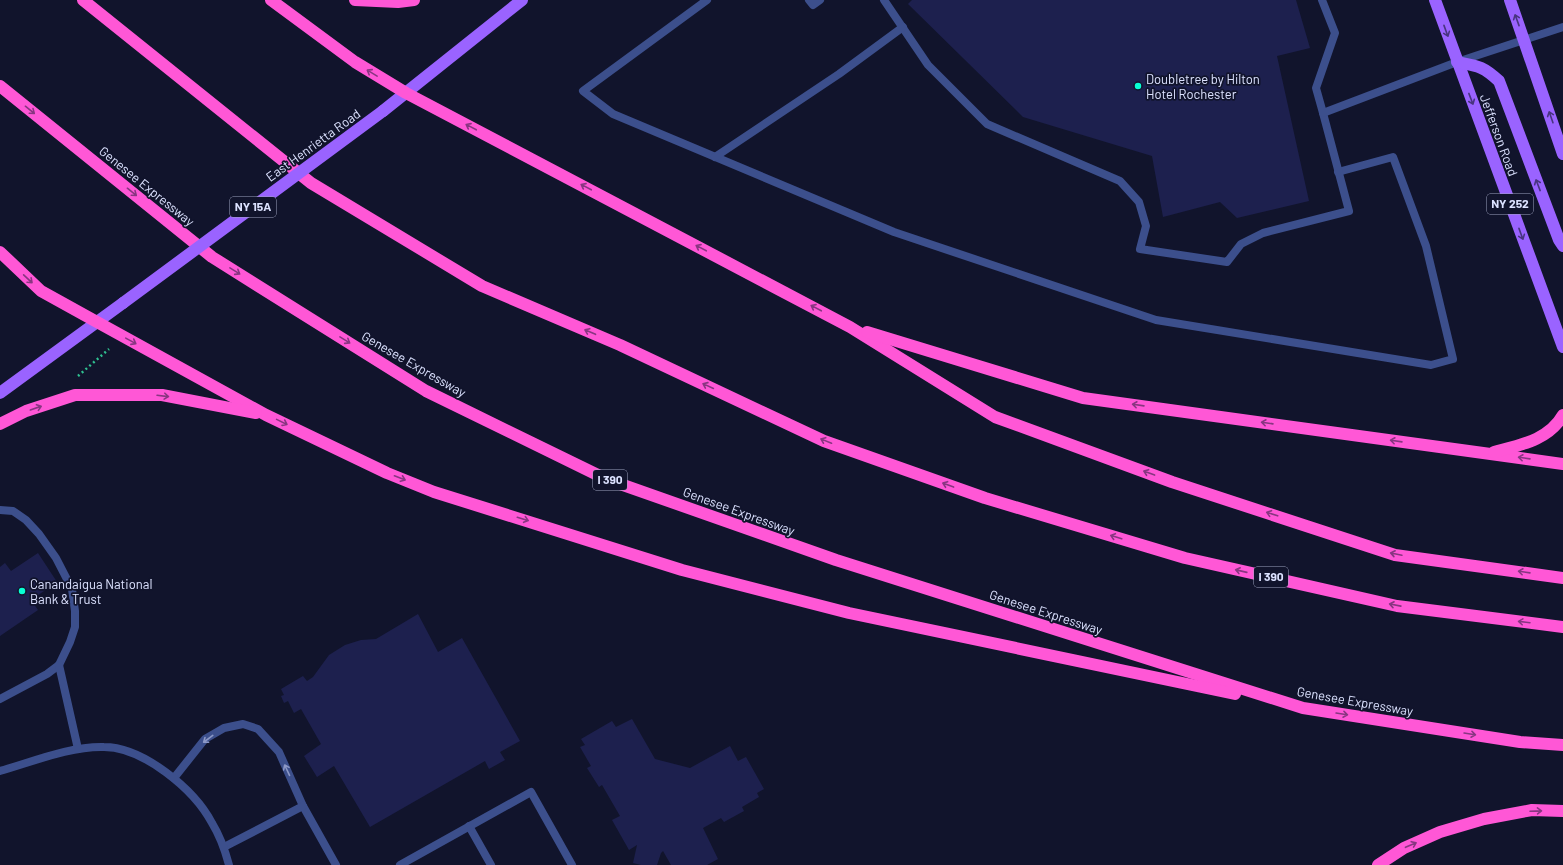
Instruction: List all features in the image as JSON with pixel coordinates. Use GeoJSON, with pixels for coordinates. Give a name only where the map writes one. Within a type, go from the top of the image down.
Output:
{"type":"FeatureCollection","features":[{"type":"Feature","properties":{"kind":"highway","name":"I 390"},"geometry":{"type":"LineString","coordinates":[[83,0],[312,183],[482,286],[620,345],[824,441],[985,498],[1185,558],[1397,606],[1563,627]]}},
{"type":"Feature","properties":{"kind":"highway"},"geometry":{"type":"LineString","coordinates":[[271,0],[355,62],[406,93],[850,327],[995,417],[1172,482],[1395,554],[1563,578]]}},
{"type":"Feature","properties":{"kind":"highway"},"geometry":{"type":"LineString","coordinates":[[355,0],[398,2],[414,0]]}},
{"type":"Feature","properties":{"kind":"highway","name":"Genesee Expressway"},"geometry":{"type":"LineString","coordinates":[[0,86],[212,257],[426,391],[606,478],[836,560],[1303,708],[1520,742],[1563,745]]}},
{"type":"Feature","properties":{"kind":"highway"},"geometry":{"type":"LineString","coordinates":[[0,252],[41,291],[97,322],[266,415],[387,473],[434,492],[682,570],[849,613],[1303,708]]}},
{"type":"Feature","properties":{"kind":"highway"},"geometry":{"type":"LineString","coordinates":[[850,327],[1083,398],[1563,464]]}},
{"type":"Feature","properties":{"kind":"highway"},"geometry":{"type":"LineString","coordinates":[[0,424],[26,411],[75,395],[162,395],[266,415]]}},
{"type":"Feature","properties":{"kind":"highway"},"geometry":{"type":"LineString","coordinates":[[1489,454],[1526,444],[1544,435],[1563,415]]}},
{"type":"Feature","properties":{"kind":"highway"},"geometry":{"type":"LineString","coordinates":[[1378,865],[1404,848],[1440,832],[1484,819],[1532,810],[1563,811]]}},
{"type":"Feature","properties":{"kind":"main road","name":"East Henrietta Road"},"geometry":{"type":"LineString","coordinates":[[0,393],[383,111],[522,0]]}},
{"type":"Feature","properties":{"kind":"main road","name":"Jefferson Road"},"geometry":{"type":"LineString","coordinates":[[1435,0],[1563,347]]}},
{"type":"Feature","properties":{"kind":"main road"},"geometry":{"type":"LineString","coordinates":[[1510,0],[1563,154]]}},
{"type":"Feature","properties":{"kind":"main road"},"geometry":{"type":"LineString","coordinates":[[1457,62],[1480,66],[1498,81],[1559,240],[1563,246]]}},
{"type":"Feature","properties":{"kind":"street"},"geometry":{"type":"LineString","coordinates":[[707,0],[583,91],[613,114],[894,232],[1156,320],[1432,365],[1453,359],[1426,246],[1393,156],[1338,172]]}},
{"type":"Feature","properties":{"kind":"street"},"geometry":{"type":"LineString","coordinates":[[809,0],[813,5],[820,0]]}},
{"type":"Feature","properties":{"kind":"street"},"geometry":{"type":"LineString","coordinates":[[884,0],[928,65],[987,124],[1120,181],[1139,202],[1146,226],[1140,250],[1227,262],[1241,244],[1263,233],[1349,212],[1316,88],[1334,33],[1322,0]]}},
{"type":"Feature","properties":{"kind":"street"},"geometry":{"type":"LineString","coordinates":[[715,157],[839,74],[903,27]]}},
{"type":"Feature","properties":{"kind":"street"},"geometry":{"type":"LineString","coordinates":[[1322,113],[1457,62],[1563,27]]}},
{"type":"Feature","properties":{"kind":"street"},"geometry":{"type":"LineString","coordinates":[[0,510],[13,511],[26,520],[39,534],[56,558],[72,588],[75,611],[74,627],[70,642],[59,666],[0,699]]}},
{"type":"Feature","properties":{"kind":"street"},"geometry":{"type":"LineString","coordinates":[[59,666],[78,749]]}},
{"type":"Feature","properties":{"kind":"street"},"geometry":{"type":"LineString","coordinates":[[174,778],[205,739],[224,728],[243,724],[258,729],[279,752],[303,806],[336,865]]}},
{"type":"Feature","properties":{"kind":"street"},"geometry":{"type":"LineString","coordinates":[[0,771],[78,749],[104,747],[127,751],[146,760],[174,778],[195,798],[212,822],[224,847],[229,865]]}},
{"type":"Feature","properties":{"kind":"street"},"geometry":{"type":"LineString","coordinates":[[400,865],[411,862],[469,826],[530,792],[572,865]]}},
{"type":"Feature","properties":{"kind":"street"},"geometry":{"type":"LineString","coordinates":[[224,847],[303,806]]}},
{"type":"Feature","properties":{"kind":"street"},"geometry":{"type":"LineString","coordinates":[[469,826],[492,865]]}},
{"type":"Feature","properties":{"kind":"path"},"geometry":{"type":"LineString","coordinates":[[74,380],[111,348]]}},
{"type":"Feature","properties":{"kind":"building","name":"Doubletree by Hilton Hotel Rochester"},"geometry":{"type":"Polygon","coordinates":[[[912,0],[1296,0],[1310,48],[1277,56],[1309,201],[1237,218],[1220,202],[1163,217],[1152,156],[1023,117],[908,4],[912,0]]]}},
{"type":"Feature","properties":{"kind":"building","name":"Canandaigua National Bank & Trust"},"geometry":{"type":"Polygon","coordinates":[[[38,553],[57,582],[31,600],[38,610],[0,636],[0,567],[5,563],[11,571],[38,553]]]}},
{"type":"Feature","properties":{"kind":"building"},"geometry":{"type":"Polygon","coordinates":[[[418,614],[438,652],[462,638],[520,741],[500,752],[505,760],[489,769],[485,761],[370,827],[334,766],[317,777],[304,756],[321,744],[301,709],[294,713],[288,701],[284,703],[281,696],[284,695],[281,689],[303,676],[307,681],[313,677],[329,655],[345,645],[361,640],[376,639],[418,614]]]}},
{"type":"Feature","properties":{"kind":"building"},"geometry":{"type":"Polygon","coordinates":[[[632,719],[655,759],[690,768],[730,746],[738,761],[746,757],[764,789],[757,793],[759,797],[742,807],[744,811],[724,822],[721,818],[703,828],[718,859],[707,865],[671,865],[663,851],[657,865],[641,865],[633,863],[637,845],[629,850],[612,820],[620,816],[602,785],[599,787],[587,768],[591,766],[580,747],[585,745],[581,739],[612,721],[616,727],[632,719]]]}},
{"type":"Feature","properties":{"kind":"place","name":"Doubletree by Hilton Hotel Rochester"},"geometry":{"type":"Point","coordinates":[1138,86]}},
{"type":"Feature","properties":{"kind":"place","name":"Canandaigua National Bank & Trust"},"geometry":{"type":"Point","coordinates":[22,591]}}]}
